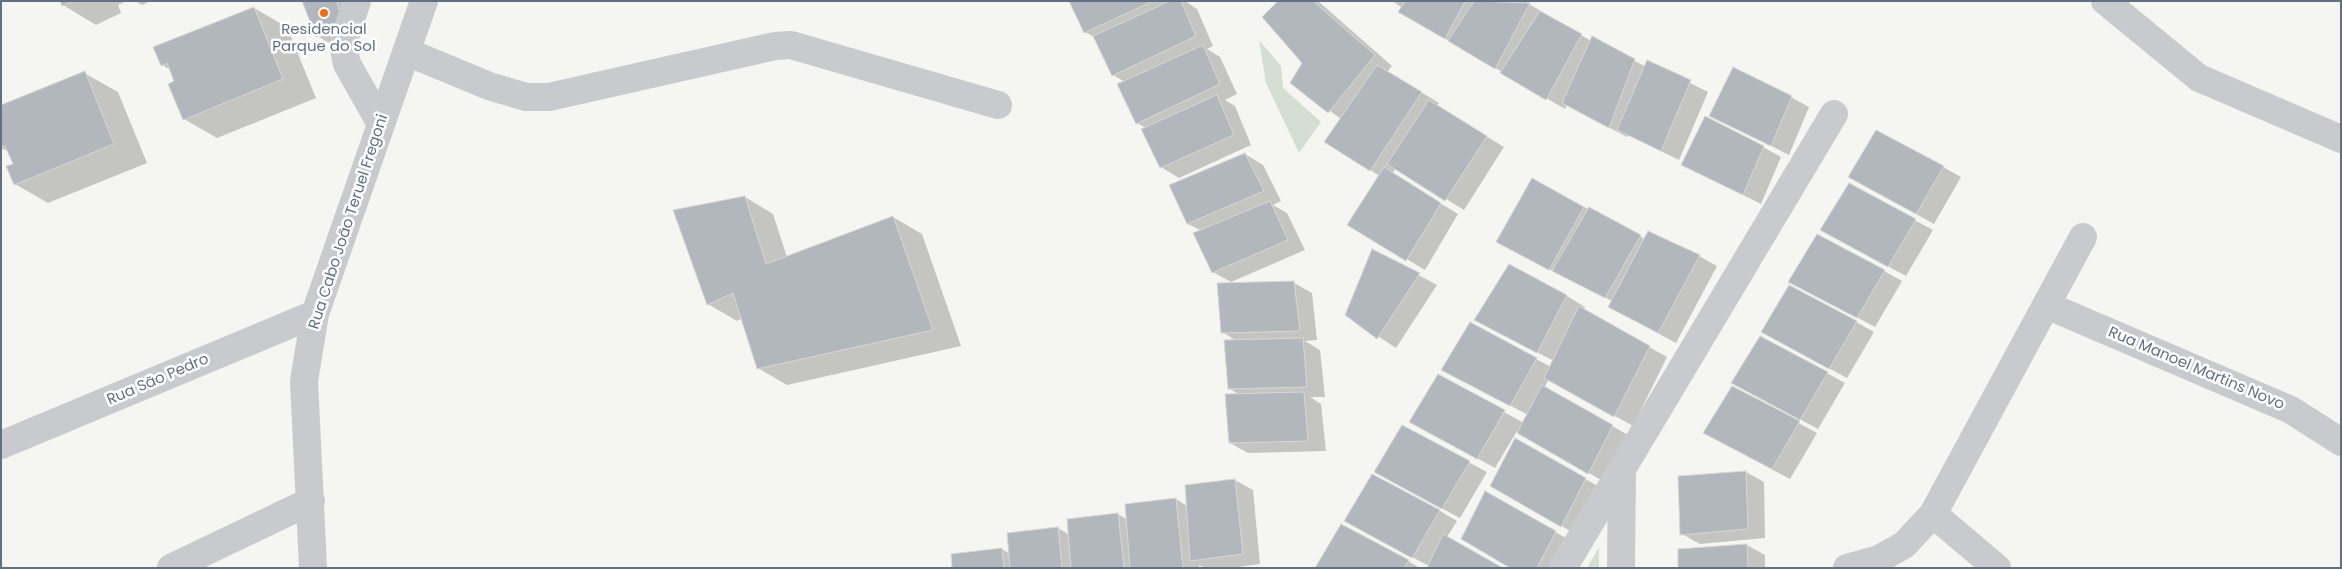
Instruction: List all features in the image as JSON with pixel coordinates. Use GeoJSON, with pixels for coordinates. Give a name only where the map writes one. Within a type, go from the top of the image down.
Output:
{"type":"FeatureCollection","features":[{"type":"Feature","properties":{"kind":"street"},"geometry":{"type":"LineString","coordinates":[[357,1],[344,44],[346,64],[381,124]]}},
{"type":"Feature","properties":{"kind":"street","name":"Rua Cabo João Teruel Fregoni"},"geometry":{"type":"LineString","coordinates":[[313,568],[304,381],[315,314],[424,1]]}},
{"type":"Feature","properties":{"kind":"street"},"geometry":{"type":"LineString","coordinates":[[2105,1],[2199,78],[2341,139]]}},
{"type":"Feature","properties":{"kind":"street"},"geometry":{"type":"LineString","coordinates":[[407,52],[489,86],[526,97],[549,97],[775,46],[791,45],[998,105]]}},
{"type":"Feature","properties":{"kind":"street"},"geometry":{"type":"LineString","coordinates":[[1563,568],[1834,114]]}},
{"type":"Feature","properties":{"kind":"street"},"geometry":{"type":"LineString","coordinates":[[1847,568],[1879,559],[1904,545],[1933,514],[2083,236]]}},
{"type":"Feature","properties":{"kind":"street","name":"Rua Manoel Martins Novo"},"geometry":{"type":"LineString","coordinates":[[2046,305],[2291,410],[2341,442]]}},
{"type":"Feature","properties":{"kind":"street","name":"Rua São Pedro"},"geometry":{"type":"LineString","coordinates":[[1,445],[315,314]]}},
{"type":"Feature","properties":{"kind":"street"},"geometry":{"type":"LineString","coordinates":[[1621,568],[1622,469]]}},
{"type":"Feature","properties":{"kind":"street"},"geometry":{"type":"LineString","coordinates":[[171,568],[311,501]]}},
{"type":"Feature","properties":{"kind":"street"},"geometry":{"type":"LineString","coordinates":[[1933,514],[1997,568]]}},
{"type":"Feature","properties":{"kind":"shaded area"},"geometry":{"type":"Polygon","coordinates":[[[1259,40],[1281,66],[1283,88],[1321,122],[1299,153],[1266,83],[1259,40]]]}},
{"type":"Feature","properties":{"kind":"shaded area"},"geometry":{"type":"Polygon","coordinates":[[[1599,547],[1599,568],[1587,568],[1599,547]]]}},
{"type":"Feature","properties":{"kind":"building"},"geometry":{"type":"Polygon","coordinates":[[[60,1],[73,1],[62,6],[60,1]]]}},
{"type":"Feature","properties":{"kind":"building","name":"Residencial Parque do Sol"},"geometry":{"type":"Polygon","coordinates":[[[302,1],[336,1],[345,25],[316,37],[302,1]]]}},
{"type":"Feature","properties":{"kind":"building"},"geometry":{"type":"Polygon","coordinates":[[[1069,1],[1153,1],[1084,33],[1069,1]]]}},
{"type":"Feature","properties":{"kind":"building"},"geometry":{"type":"Polygon","coordinates":[[[1170,1],[1181,1],[1196,36],[1112,76],[1093,36],[1170,1]]]}},
{"type":"Feature","properties":{"kind":"building"},"geometry":{"type":"Polygon","coordinates":[[[1278,1],[1313,1],[1375,55],[1328,113],[1290,83],[1302,63],[1262,17],[1278,1]]]}},
{"type":"Feature","properties":{"kind":"building"},"geometry":{"type":"Polygon","coordinates":[[[1405,1],[1465,1],[1445,39],[1398,12],[1405,1]]]}},
{"type":"Feature","properties":{"kind":"building"},"geometry":{"type":"Polygon","coordinates":[[[1474,1],[1530,3],[1495,69],[1448,41],[1474,1]]]}},
{"type":"Feature","properties":{"kind":"building"},"geometry":{"type":"Polygon","coordinates":[[[254,7],[283,79],[183,120],[168,84],[174,81],[167,63],[161,66],[153,47],[254,7]]]}},
{"type":"Feature","properties":{"kind":"building"},"geometry":{"type":"Polygon","coordinates":[[[1540,11],[1582,34],[1546,100],[1500,73],[1540,11]]]}},
{"type":"Feature","properties":{"kind":"building"},"geometry":{"type":"Polygon","coordinates":[[[1592,36],[1635,59],[1609,128],[1562,103],[1592,36]]]}},
{"type":"Feature","properties":{"kind":"building"},"geometry":{"type":"Polygon","coordinates":[[[1203,45],[1220,84],[1136,124],[1117,84],[1203,45]]]}},
{"type":"Feature","properties":{"kind":"building"},"geometry":{"type":"Polygon","coordinates":[[[1647,60],[1691,80],[1661,151],[1617,130],[1647,60]]]}},
{"type":"Feature","properties":{"kind":"building"},"geometry":{"type":"Polygon","coordinates":[[[1377,65],[1422,92],[1370,171],[1324,142],[1377,65]]]}},
{"type":"Feature","properties":{"kind":"building"},"geometry":{"type":"Polygon","coordinates":[[[1733,67],[1792,96],[1771,146],[1709,116],[1733,67]]]}},
{"type":"Feature","properties":{"kind":"building"},"geometry":{"type":"Polygon","coordinates":[[[85,71],[114,144],[14,185],[6,166],[13,164],[5,146],[1,147],[1,105],[85,71]]]}},
{"type":"Feature","properties":{"kind":"building"},"geometry":{"type":"Polygon","coordinates":[[[1217,95],[1234,135],[1160,168],[1141,129],[1217,95]]]}},
{"type":"Feature","properties":{"kind":"building"},"geometry":{"type":"Polygon","coordinates":[[[1429,100],[1487,136],[1445,201],[1387,164],[1429,100]]]}},
{"type":"Feature","properties":{"kind":"building"},"geometry":{"type":"Polygon","coordinates":[[[1705,116],[1764,146],[1743,195],[1681,165],[1705,116]]]}},
{"type":"Feature","properties":{"kind":"building"},"geometry":{"type":"Polygon","coordinates":[[[1876,130],[1944,166],[1916,214],[1848,177],[1876,130]]]}},
{"type":"Feature","properties":{"kind":"building"},"geometry":{"type":"Polygon","coordinates":[[[1245,153],[1264,191],[1187,224],[1169,185],[1245,153]]]}},
{"type":"Feature","properties":{"kind":"building"},"geometry":{"type":"Polygon","coordinates":[[[1384,167],[1441,203],[1406,261],[1347,225],[1384,167]]]}},
{"type":"Feature","properties":{"kind":"building"},"geometry":{"type":"Polygon","coordinates":[[[1532,178],[1584,207],[1549,270],[1496,242],[1532,178]]]}},
{"type":"Feature","properties":{"kind":"building"},"geometry":{"type":"Polygon","coordinates":[[[1849,183],[1916,219],[1888,267],[1820,230],[1849,183]]]}},
{"type":"Feature","properties":{"kind":"building"},"geometry":{"type":"Polygon","coordinates":[[[745,196],[766,264],[893,216],[933,330],[757,369],[733,293],[707,305],[673,210],[745,196]]]}},
{"type":"Feature","properties":{"kind":"building"},"geometry":{"type":"Polygon","coordinates":[[[1270,201],[1288,240],[1212,273],[1193,233],[1270,201]]]}},
{"type":"Feature","properties":{"kind":"building"},"geometry":{"type":"Polygon","coordinates":[[[1589,207],[1641,235],[1605,298],[1552,271],[1589,207]]]}},
{"type":"Feature","properties":{"kind":"building"},"geometry":{"type":"Polygon","coordinates":[[[1648,231],[1700,255],[1658,333],[1608,307],[1648,231]]]}},
{"type":"Feature","properties":{"kind":"building"},"geometry":{"type":"Polygon","coordinates":[[[1817,234],[1885,270],[1857,318],[1788,282],[1817,234]]]}},
{"type":"Feature","properties":{"kind":"building"},"geometry":{"type":"Polygon","coordinates":[[[1372,249],[1420,273],[1377,339],[1345,315],[1372,249]]]}},
{"type":"Feature","properties":{"kind":"building"},"geometry":{"type":"Polygon","coordinates":[[[1509,264],[1567,295],[1537,353],[1474,320],[1509,264]]]}},
{"type":"Feature","properties":{"kind":"building"},"geometry":{"type":"Polygon","coordinates":[[[1294,281],[1300,331],[1221,333],[1217,283],[1294,281]]]}},
{"type":"Feature","properties":{"kind":"building"},"geometry":{"type":"Polygon","coordinates":[[[1789,285],[1857,321],[1829,369],[1761,332],[1789,285]]]}},
{"type":"Feature","properties":{"kind":"building"},"geometry":{"type":"Polygon","coordinates":[[[1579,306],[1650,346],[1614,417],[1544,378],[1579,306]]]}},
{"type":"Feature","properties":{"kind":"building"},"geometry":{"type":"Polygon","coordinates":[[[1470,322],[1537,358],[1510,406],[1441,370],[1470,322]]]}},
{"type":"Feature","properties":{"kind":"building"},"geometry":{"type":"Polygon","coordinates":[[[1760,336],[1828,372],[1800,420],[1731,383],[1760,336]]]}},
{"type":"Feature","properties":{"kind":"building"},"geometry":{"type":"Polygon","coordinates":[[[1303,338],[1307,387],[1228,389],[1224,340],[1303,338]]]}},
{"type":"Feature","properties":{"kind":"building"},"geometry":{"type":"Polygon","coordinates":[[[1438,374],[1505,410],[1477,459],[1409,422],[1438,374]]]}},
{"type":"Feature","properties":{"kind":"building"},"geometry":{"type":"Polygon","coordinates":[[[1542,385],[1613,425],[1588,474],[1517,433],[1542,385]]]}},
{"type":"Feature","properties":{"kind":"building"},"geometry":{"type":"Polygon","coordinates":[[[1732,386],[1800,421],[1772,469],[1703,433],[1732,386]]]}},
{"type":"Feature","properties":{"kind":"building"},"geometry":{"type":"Polygon","coordinates":[[[1304,392],[1308,441],[1229,443],[1225,394],[1304,392]]]}},
{"type":"Feature","properties":{"kind":"building"},"geometry":{"type":"Polygon","coordinates":[[[1402,425],[1470,461],[1442,509],[1374,472],[1402,425]]]}},
{"type":"Feature","properties":{"kind":"building"},"geometry":{"type":"Polygon","coordinates":[[[1515,438],[1586,478],[1561,527],[1490,486],[1515,438]]]}},
{"type":"Feature","properties":{"kind":"building"},"geometry":{"type":"Polygon","coordinates":[[[1746,471],[1748,529],[1680,535],[1678,476],[1746,471]]]}},
{"type":"Feature","properties":{"kind":"building"},"geometry":{"type":"Polygon","coordinates":[[[1372,474],[1440,510],[1412,558],[1344,521],[1372,474]]]}},
{"type":"Feature","properties":{"kind":"building"},"geometry":{"type":"Polygon","coordinates":[[[1235,479],[1243,554],[1190,561],[1185,485],[1235,479]]]}},
{"type":"Feature","properties":{"kind":"building"},"geometry":{"type":"Polygon","coordinates":[[[1485,491],[1556,531],[1537,568],[1510,568],[1461,539],[1485,491]]]}},
{"type":"Feature","properties":{"kind":"building"},"geometry":{"type":"Polygon","coordinates":[[[1176,498],[1183,568],[1130,568],[1125,504],[1176,498]]]}},
{"type":"Feature","properties":{"kind":"building"},"geometry":{"type":"Polygon","coordinates":[[[1118,513],[1124,568],[1071,568],[1067,519],[1118,513]]]}},
{"type":"Feature","properties":{"kind":"building"},"geometry":{"type":"Polygon","coordinates":[[[1341,524],[1409,560],[1404,568],[1315,568],[1341,524]]]}},
{"type":"Feature","properties":{"kind":"building"},"geometry":{"type":"Polygon","coordinates":[[[1058,527],[1062,568],[1010,568],[1007,533],[1058,527]]]}},
{"type":"Feature","properties":{"kind":"building"},"geometry":{"type":"Polygon","coordinates":[[[1443,534],[1503,568],[1427,568],[1443,534]]]}},
{"type":"Feature","properties":{"kind":"building"},"geometry":{"type":"Polygon","coordinates":[[[1747,544],[1748,568],[1678,568],[1678,549],[1747,544]]]}},
{"type":"Feature","properties":{"kind":"building"},"geometry":{"type":"Polygon","coordinates":[[[1002,548],[1004,568],[952,568],[951,554],[1002,548]]]}},
{"type":"Feature","properties":{"kind":"place","name":"Residencial Parque do Sol"},"geometry":{"type":"Point","coordinates":[324,13]}}]}
